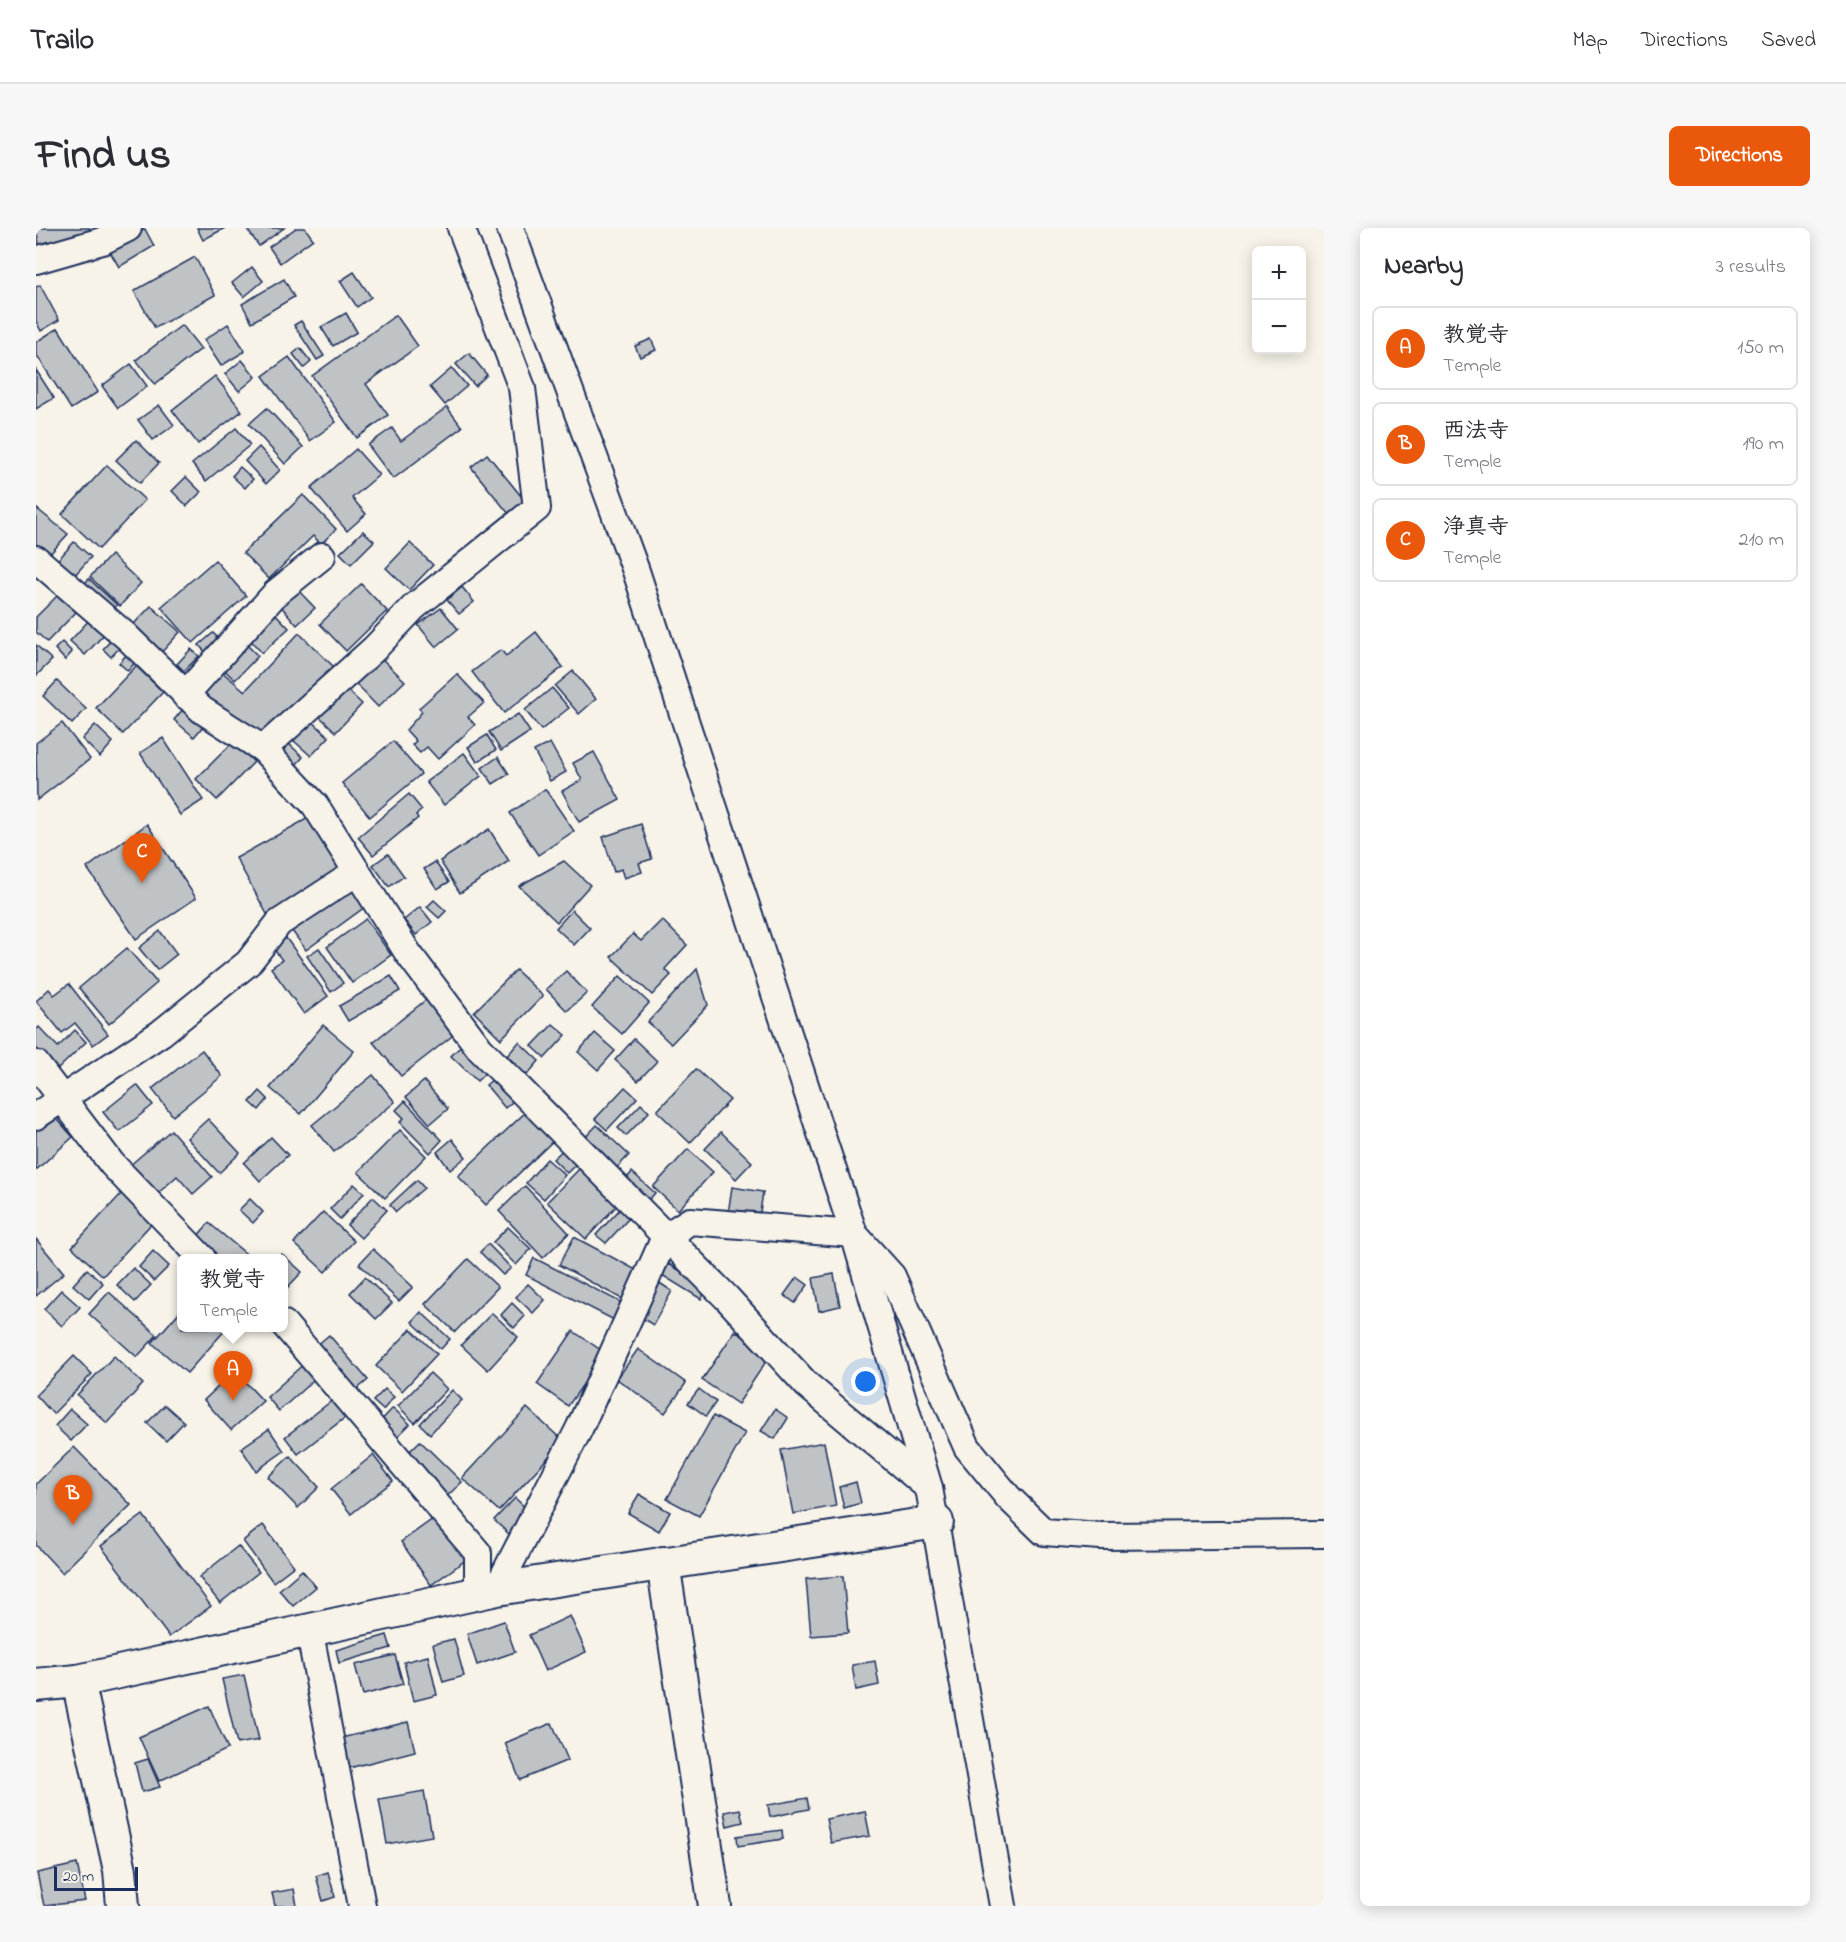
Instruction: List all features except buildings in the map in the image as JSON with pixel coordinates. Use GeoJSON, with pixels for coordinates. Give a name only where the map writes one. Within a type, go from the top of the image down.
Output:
{"type":"FeatureCollection","features":[{"type":"Feature","properties":{"kind":"street"},"geometry":{"type":"LineString","coordinates":[[36,260],[102,241],[128,228]]}},
{"type":"Feature","properties":{"kind":"street"},"geometry":{"type":"LineString","coordinates":[[263,749],[374,649],[414,607],[537,508],[522,388],[461,228]]}},
{"type":"Feature","properties":{"kind":"street"},"geometry":{"type":"LineString","coordinates":[[510,228],[636,571],[854,1233],[929,1488],[937,1522],[1003,1906]]}},
{"type":"Feature","properties":{"kind":"street"},"geometry":{"type":"LineString","coordinates":[[186,695],[276,593],[321,556]]}},
{"type":"Feature","properties":{"kind":"street"},"geometry":{"type":"LineString","coordinates":[[36,559],[126,636],[202,710],[263,749],[315,806],[408,953],[480,1049],[727,1298],[807,1385],[929,1488]]}},
{"type":"Feature","properties":{"kind":"street"},"geometry":{"type":"LineString","coordinates":[[36,1116],[65,1100],[161,1033],[248,963],[279,923],[357,872]]}},
{"type":"Feature","properties":{"kind":"street"},"geometry":{"type":"LineString","coordinates":[[36,1064],[112,1164],[198,1254]]}},
{"type":"Feature","properties":{"kind":"street"},"geometry":{"type":"LineString","coordinates":[[487,1591],[579,1430],[665,1237],[690,1221],[854,1233],[892,1276],[967,1447],[1008,1497],[1044,1532],[1101,1536],[1324,1534]]}},
{"type":"Feature","properties":{"kind":"street"},"geometry":{"type":"LineString","coordinates":[[288,1329],[478,1552],[487,1591]]}},
{"type":"Feature","properties":{"kind":"street"},"geometry":{"type":"LineString","coordinates":[[36,1685],[78,1680],[487,1591],[937,1522]]}},
{"type":"Feature","properties":{"kind":"street"},"geometry":{"type":"LineString","coordinates":[[663,1563],[715,1906]]}},
{"type":"Feature","properties":{"kind":"street"},"geometry":{"type":"LineString","coordinates":[[309,1628],[362,1906]]}},
{"type":"Feature","properties":{"kind":"street"},"geometry":{"type":"LineString","coordinates":[[78,1680],[120,1870],[123,1906]]}},
{"type":"Feature","properties":{"kind":"place","name":"浄真寺"},"geometry":{"type":"Point","coordinates":[142,883]}},
{"type":"Feature","properties":{"kind":"place","name":"教覚寺"},"geometry":{"type":"Point","coordinates":[233,1401]}},
{"type":"Feature","properties":{"kind":"place","name":"西法寺"},"geometry":{"type":"Point","coordinates":[73,1525]}}]}
